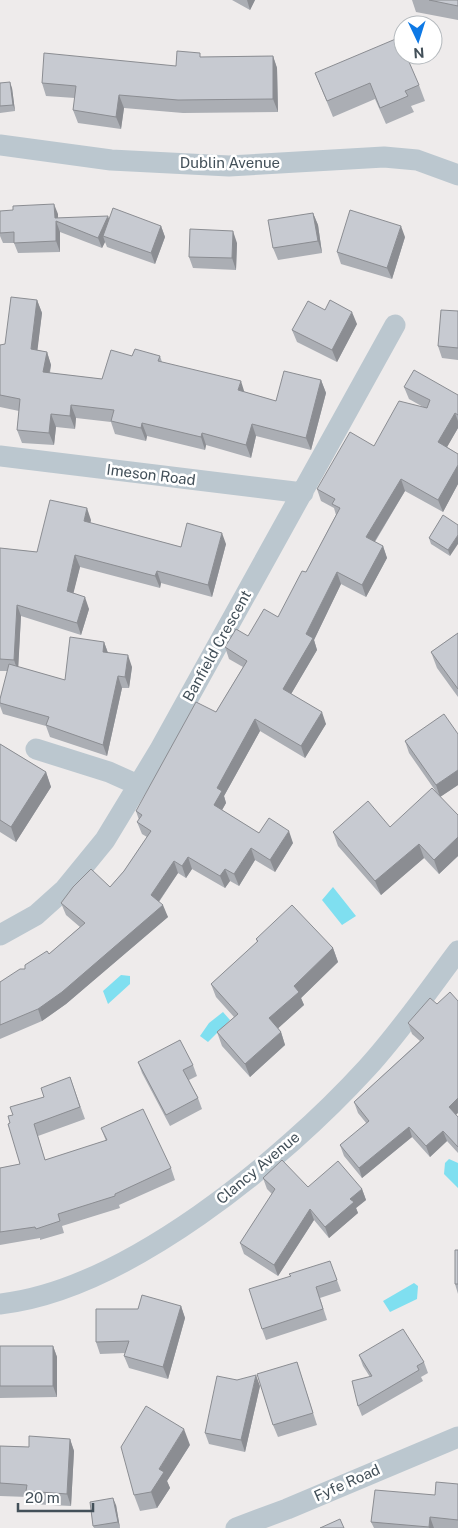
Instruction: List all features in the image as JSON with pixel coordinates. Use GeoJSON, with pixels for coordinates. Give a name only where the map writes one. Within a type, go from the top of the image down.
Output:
{"type":"FeatureCollection","features":[{"type":"Feature","properties":{"kind":"street","name":"Dublin Avenue"},"geometry":{"type":"LineString","coordinates":[[0,145],[112,160],[230,166],[384,157],[417,160],[458,175]]}},
{"type":"Feature","properties":{"kind":"street","name":"Banfield Crescent"},"geometry":{"type":"LineString","coordinates":[[0,935],[36,915],[65,889],[105,840],[138,785],[395,325]]}},
{"type":"Feature","properties":{"kind":"street","name":"Imeson Road"},"geometry":{"type":"LineString","coordinates":[[0,456],[302,493]]}},
{"type":"Feature","properties":{"kind":"street"},"geometry":{"type":"LineString","coordinates":[[36,749],[109,772],[138,785]]}},
{"type":"Feature","properties":{"kind":"street","name":"Clancy Avenue"},"geometry":{"type":"LineString","coordinates":[[0,1304],[18,1302],[60,1290],[112,1270],[212,1206],[317,1118],[367,1068],[458,951]]}},
{"type":"Feature","properties":{"kind":"street","name":"Fyfe Road"},"geometry":{"type":"LineString","coordinates":[[236,1528],[287,1509],[458,1436]]}},
{"type":"Feature","properties":{"kind":"water"},"geometry":{"type":"Polygon","coordinates":[[[333,887],[356,916],[342,925],[322,900],[333,887]]]}},
{"type":"Feature","properties":{"kind":"water"},"geometry":{"type":"Polygon","coordinates":[[[121,975],[130,976],[130,984],[108,1004],[103,991],[121,975]]]}},
{"type":"Feature","properties":{"kind":"water"},"geometry":{"type":"Polygon","coordinates":[[[223,1012],[230,1020],[208,1042],[200,1036],[209,1023],[223,1012]]]}},
{"type":"Feature","properties":{"kind":"water"},"geometry":{"type":"Polygon","coordinates":[[[449,1159],[458,1163],[458,1188],[444,1174],[445,1163],[449,1159]]]}},
{"type":"Feature","properties":{"kind":"water"},"geometry":{"type":"Polygon","coordinates":[[[414,1283],[418,1286],[417,1299],[390,1312],[383,1301],[414,1283]]]}},
{"type":"Feature","properties":{"kind":"building"},"geometry":{"type":"Polygon","coordinates":[[[429,0],[458,0],[458,6],[429,0]]]}},
{"type":"Feature","properties":{"kind":"building"},"geometry":{"type":"Polygon","coordinates":[[[393,40],[393,65],[410,65],[419,85],[405,91],[408,96],[380,108],[370,83],[327,101],[315,73],[393,40]]]}},
{"type":"Feature","properties":{"kind":"building"},"geometry":{"type":"Polygon","coordinates":[[[177,51],[200,53],[200,57],[273,56],[273,99],[178,100],[119,95],[116,117],[73,110],[76,86],[42,83],[44,53],[176,66],[177,51]]]}},
{"type":"Feature","properties":{"kind":"building"},"geometry":{"type":"Polygon","coordinates":[[[10,82],[13,105],[0,106],[0,83],[10,82]]]}},
{"type":"Feature","properties":{"kind":"building"},"geometry":{"type":"Polygon","coordinates":[[[54,204],[55,218],[108,216],[98,238],[56,221],[56,241],[14,243],[14,232],[0,233],[0,211],[13,210],[13,206],[54,204]]]}},
{"type":"Feature","properties":{"kind":"building"},"geometry":{"type":"Polygon","coordinates":[[[113,208],[161,226],[151,253],[103,236],[113,208]]]}},
{"type":"Feature","properties":{"kind":"building"},"geometry":{"type":"Polygon","coordinates":[[[350,210],[401,226],[387,268],[337,252],[350,210]]]}},
{"type":"Feature","properties":{"kind":"building"},"geometry":{"type":"Polygon","coordinates":[[[313,213],[318,241],[273,248],[268,220],[313,213]]]}},
{"type":"Feature","properties":{"kind":"building"},"geometry":{"type":"Polygon","coordinates":[[[190,229],[233,231],[232,258],[189,257],[190,229]]]}},
{"type":"Feature","properties":{"kind":"building"},"geometry":{"type":"Polygon","coordinates":[[[11,297],[37,300],[31,349],[47,352],[43,372],[102,379],[111,350],[132,356],[135,349],[160,356],[158,361],[241,381],[238,390],[276,401],[284,371],[321,380],[306,438],[252,424],[246,445],[202,433],[201,437],[142,423],[141,428],[111,421],[114,410],[71,405],[70,416],[51,414],[49,433],[17,430],[20,399],[0,395],[0,345],[5,344],[11,297]]]}},
{"type":"Feature","properties":{"kind":"building"},"geometry":{"type":"Polygon","coordinates":[[[330,300],[352,312],[332,350],[292,330],[308,301],[325,310],[330,300]]]}},
{"type":"Feature","properties":{"kind":"building"},"geometry":{"type":"Polygon","coordinates":[[[441,310],[458,311],[458,348],[438,346],[441,310]]]}},
{"type":"Feature","properties":{"kind":"building"},"geometry":{"type":"Polygon","coordinates":[[[414,370],[458,395],[458,415],[455,413],[438,442],[458,454],[458,465],[438,500],[401,479],[366,537],[383,546],[362,585],[337,572],[306,634],[313,638],[283,689],[322,712],[301,746],[255,719],[217,788],[222,791],[214,805],[259,833],[269,818],[289,831],[270,860],[251,848],[234,874],[225,869],[220,876],[188,857],[182,866],[174,861],[151,895],[163,905],[62,992],[38,1009],[0,1025],[0,982],[20,969],[25,969],[25,965],[47,951],[49,954],[85,923],[61,903],[73,887],[91,869],[110,887],[124,871],[151,831],[137,822],[142,815],[136,811],[196,702],[216,712],[247,661],[225,647],[236,629],[248,636],[264,609],[278,617],[302,571],[306,572],[340,508],[332,504],[335,499],[317,489],[350,432],[374,446],[399,401],[427,408],[430,400],[404,387],[414,370]]]}},
{"type":"Feature","properties":{"kind":"building"},"geometry":{"type":"Polygon","coordinates":[[[50,500],[87,508],[84,521],[181,547],[187,523],[222,533],[208,585],[157,571],[155,576],[75,555],[67,591],[85,597],[77,623],[17,605],[14,660],[0,659],[0,548],[37,552],[50,500]]]}},
{"type":"Feature","properties":{"kind":"building"},"geometry":{"type":"Polygon","coordinates":[[[443,515],[458,525],[458,535],[448,550],[429,538],[443,515]]]}},
{"type":"Feature","properties":{"kind":"building"},"geometry":{"type":"Polygon","coordinates":[[[458,633],[458,689],[431,652],[458,633]]]}},
{"type":"Feature","properties":{"kind":"building"},"geometry":{"type":"Polygon","coordinates":[[[70,637],[104,642],[103,652],[128,655],[125,677],[118,676],[103,745],[46,725],[49,717],[0,703],[9,664],[65,680],[70,637]]]}},
{"type":"Feature","properties":{"kind":"building"},"geometry":{"type":"Polygon","coordinates":[[[444,714],[458,734],[458,770],[436,785],[405,741],[444,714]]]}},
{"type":"Feature","properties":{"kind":"building"},"geometry":{"type":"Polygon","coordinates":[[[0,744],[46,772],[11,827],[0,820],[0,744]]]}},
{"type":"Feature","properties":{"kind":"building"},"geometry":{"type":"Polygon","coordinates":[[[432,788],[458,815],[458,837],[434,860],[419,844],[375,881],[333,832],[368,801],[390,827],[432,788]]]}},
{"type":"Feature","properties":{"kind":"building"},"geometry":{"type":"Polygon","coordinates":[[[292,905],[333,948],[294,986],[299,992],[269,1018],[281,1032],[245,1064],[217,1032],[238,1014],[211,984],[258,941],[256,939],[292,905]]]}},
{"type":"Feature","properties":{"kind":"building"},"geometry":{"type":"Polygon","coordinates":[[[450,992],[458,1001],[458,1098],[449,1107],[458,1117],[458,1147],[443,1131],[426,1146],[409,1127],[359,1168],[340,1145],[369,1121],[354,1102],[424,1038],[408,1023],[430,998],[437,1004],[450,992]]]}},
{"type":"Feature","properties":{"kind":"building"},"geometry":{"type":"Polygon","coordinates":[[[180,1040],[193,1065],[183,1070],[198,1098],[166,1115],[138,1062],[180,1040]]]}},
{"type":"Feature","properties":{"kind":"building"},"geometry":{"type":"Polygon","coordinates":[[[70,1077],[80,1107],[34,1124],[45,1160],[107,1140],[101,1128],[143,1109],[171,1168],[115,1194],[115,1196],[58,1214],[60,1221],[36,1229],[35,1227],[0,1232],[0,1168],[20,1164],[8,1124],[10,1123],[8,1116],[13,1115],[10,1107],[44,1097],[41,1088],[70,1077]]]}},
{"type":"Feature","properties":{"kind":"building"},"geometry":{"type":"Polygon","coordinates":[[[282,1160],[308,1187],[338,1161],[362,1189],[350,1199],[354,1202],[325,1227],[310,1209],[274,1265],[240,1243],[275,1189],[263,1178],[282,1160]]]}},
{"type":"Feature","properties":{"kind":"building"},"geometry":{"type":"Polygon","coordinates":[[[455,1250],[458,1250],[458,1284],[455,1284],[455,1250]]]}},
{"type":"Feature","properties":{"kind":"building"},"geometry":{"type":"Polygon","coordinates":[[[330,1261],[337,1280],[316,1287],[323,1309],[262,1329],[249,1289],[330,1261]]]}},
{"type":"Feature","properties":{"kind":"building"},"geometry":{"type":"Polygon","coordinates":[[[142,1295],[181,1306],[163,1367],[124,1356],[129,1341],[96,1342],[96,1309],[138,1309],[142,1295]]]}},
{"type":"Feature","properties":{"kind":"building"},"geometry":{"type":"Polygon","coordinates":[[[403,1329],[424,1362],[417,1366],[419,1370],[358,1406],[352,1381],[372,1376],[359,1355],[403,1329]]]}},
{"type":"Feature","properties":{"kind":"building"},"geometry":{"type":"Polygon","coordinates":[[[0,1346],[53,1346],[53,1386],[0,1386],[0,1346]]]}},
{"type":"Feature","properties":{"kind":"building"},"geometry":{"type":"Polygon","coordinates":[[[297,1362],[313,1413],[273,1425],[257,1374],[297,1362]]]}},
{"type":"Feature","properties":{"kind":"building"},"geometry":{"type":"Polygon","coordinates":[[[256,1375],[241,1440],[205,1433],[217,1376],[237,1380],[256,1375]]]}},
{"type":"Feature","properties":{"kind":"building"},"geometry":{"type":"Polygon","coordinates":[[[146,1406],[184,1429],[159,1469],[164,1472],[151,1492],[134,1495],[121,1447],[146,1406]]]}},
{"type":"Feature","properties":{"kind":"building"},"geometry":{"type":"Polygon","coordinates":[[[29,1436],[70,1439],[67,1494],[26,1491],[27,1485],[0,1483],[0,1446],[29,1447],[29,1436]]]}},
{"type":"Feature","properties":{"kind":"building"},"geometry":{"type":"Polygon","coordinates":[[[436,1482],[458,1484],[458,1520],[430,1517],[429,1527],[371,1522],[375,1490],[435,1495],[436,1482]]]}},
{"type":"Feature","properties":{"kind":"building"},"geometry":{"type":"Polygon","coordinates":[[[113,1498],[118,1522],[93,1526],[90,1502],[113,1498]]]}},
{"type":"Feature","properties":{"kind":"building"},"geometry":{"type":"Polygon","coordinates":[[[340,1519],[344,1528],[320,1528],[340,1519]]]}}]}
